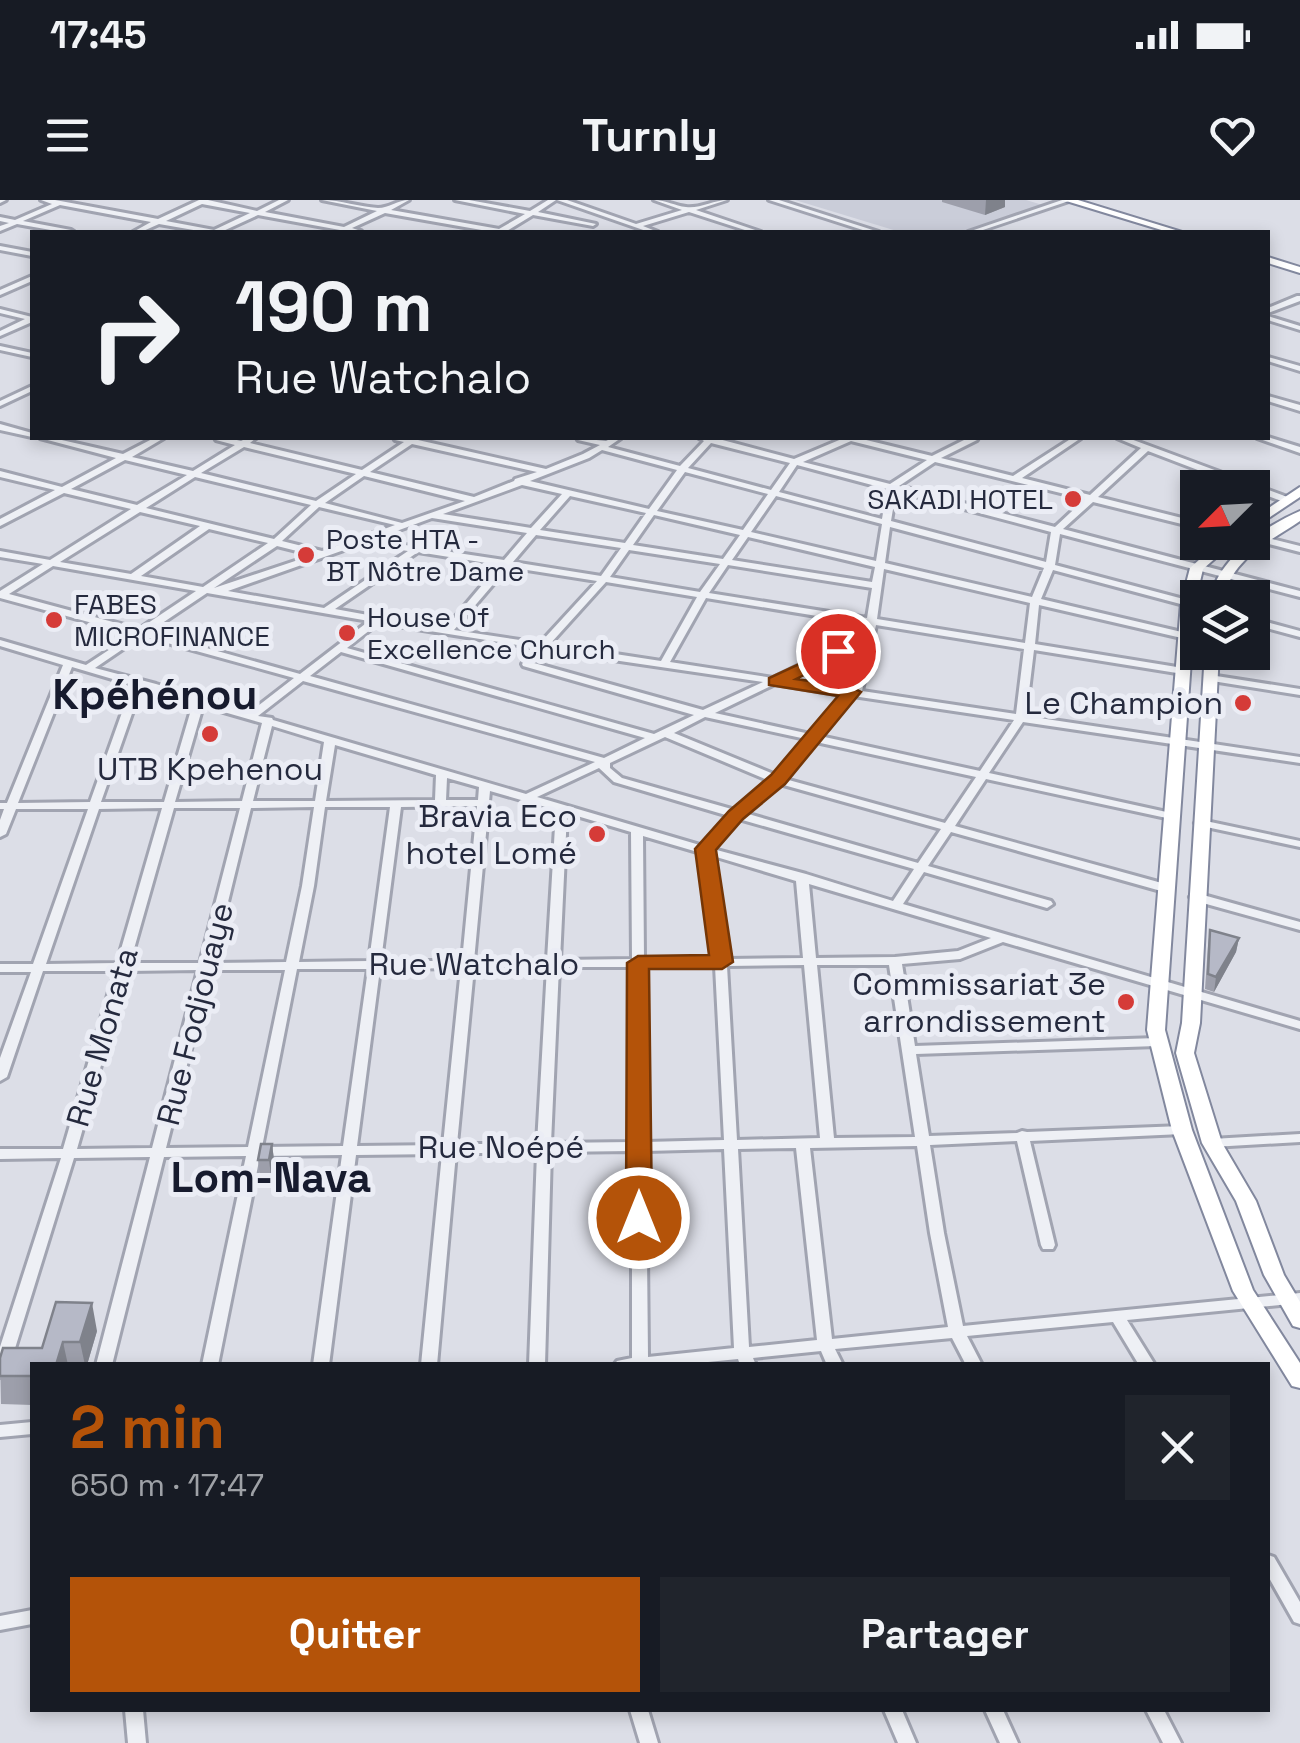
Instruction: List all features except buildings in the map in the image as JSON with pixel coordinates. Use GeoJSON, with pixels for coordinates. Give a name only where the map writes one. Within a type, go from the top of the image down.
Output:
{"type":"FeatureCollection","features":[{"type":"Feature","properties":{"kind":"highway"},"geometry":{"type":"LineString","coordinates":[[1062,201],[1150,230]]}},
{"type":"Feature","properties":{"kind":"highway"},"geometry":{"type":"LineString","coordinates":[[1062,201],[1169,230]]}},
{"type":"Feature","properties":{"kind":"highway"},"geometry":{"type":"LineString","coordinates":[[1270,264],[1300,273]]}},
{"type":"Feature","properties":{"kind":"highway"},"geometry":{"type":"LineString","coordinates":[[1270,512],[1300,491]]}},
{"type":"Feature","properties":{"kind":"highway"},"geometry":{"type":"LineString","coordinates":[[1270,536],[1300,514]]}},
{"type":"Feature","properties":{"kind":"highway"},"geometry":{"type":"LineString","coordinates":[[1193,580],[1196,568],[1206,560]]}},
{"type":"Feature","properties":{"kind":"highway"},"geometry":{"type":"LineString","coordinates":[[1221,580],[1236,560]]}},
{"type":"Feature","properties":{"kind":"highway"},"geometry":{"type":"LineString","coordinates":[[1211,670],[1196,897],[1176,989],[1157,1042],[1182,1130],[1276,1301],[1300,1321]]}},
{"type":"Feature","properties":{"kind":"highway"},"geometry":{"type":"LineString","coordinates":[[1183,671],[1165,888],[1184,1054],[1212,1143],[1246,1201],[1300,1380]]}},
{"type":"Feature","properties":{"kind":"street"},"geometry":{"type":"LineString","coordinates":[[44,200],[203,230]]}},
{"type":"Feature","properties":{"kind":"street"},"geometry":{"type":"LineString","coordinates":[[218,230],[285,200]]}},
{"type":"Feature","properties":{"kind":"street"},"geometry":{"type":"LineString","coordinates":[[325,200],[490,230]]}},
{"type":"Feature","properties":{"kind":"street"},"geometry":{"type":"LineString","coordinates":[[344,230],[406,200]]}},
{"type":"Feature","properties":{"kind":"street"},"geometry":{"type":"LineString","coordinates":[[458,200],[592,224]]}},
{"type":"Feature","properties":{"kind":"street"},"geometry":{"type":"LineString","coordinates":[[504,230],[556,200],[648,230]]}},
{"type":"Feature","properties":{"kind":"street"},"geometry":{"type":"LineString","coordinates":[[656,200],[751,230]]}},
{"type":"Feature","properties":{"kind":"street"},"geometry":{"type":"LineString","coordinates":[[636,226],[724,200]]}},
{"type":"Feature","properties":{"kind":"street"},"geometry":{"type":"LineString","coordinates":[[772,200],[869,230]]}},
{"type":"Feature","properties":{"kind":"street"},"geometry":{"type":"LineString","coordinates":[[141,230],[203,201],[337,230]]}},
{"type":"Feature","properties":{"kind":"street"},"geometry":{"type":"LineString","coordinates":[[982,230],[1062,201]]}},
{"type":"Feature","properties":{"kind":"street"},"geometry":{"type":"LineString","coordinates":[[0,229],[59,203]]}},
{"type":"Feature","properties":{"kind":"street"},"geometry":{"type":"LineString","coordinates":[[582,230],[605,216]]}},
{"type":"Feature","properties":{"kind":"street"},"geometry":{"type":"LineString","coordinates":[[0,219],[61,230]]}},
{"type":"Feature","properties":{"kind":"street"},"geometry":{"type":"LineString","coordinates":[[0,248],[30,254]]}},
{"type":"Feature","properties":{"kind":"street"},"geometry":{"type":"LineString","coordinates":[[0,278],[29,282]]}},
{"type":"Feature","properties":{"kind":"street"},"geometry":{"type":"LineString","coordinates":[[0,293],[29,282]]}},
{"type":"Feature","properties":{"kind":"street"},"geometry":{"type":"LineString","coordinates":[[1270,313],[1300,298]]}},
{"type":"Feature","properties":{"kind":"street"},"geometry":{"type":"LineString","coordinates":[[0,312],[30,319]]}},
{"type":"Feature","properties":{"kind":"street"},"geometry":{"type":"LineString","coordinates":[[1270,315],[1300,328]]}},
{"type":"Feature","properties":{"kind":"street"},"geometry":{"type":"LineString","coordinates":[[0,334],[30,320]]}},
{"type":"Feature","properties":{"kind":"street"},"geometry":{"type":"LineString","coordinates":[[0,348],[30,356]]}},
{"type":"Feature","properties":{"kind":"street"},"geometry":{"type":"LineString","coordinates":[[1270,359],[1300,369]]}},
{"type":"Feature","properties":{"kind":"street"},"geometry":{"type":"LineString","coordinates":[[0,387],[29,392]]}},
{"type":"Feature","properties":{"kind":"street"},"geometry":{"type":"LineString","coordinates":[[0,404],[29,392]]}},
{"type":"Feature","properties":{"kind":"street"},"geometry":{"type":"LineString","coordinates":[[1270,399],[1300,408]]}},
{"type":"Feature","properties":{"kind":"street"},"geometry":{"type":"LineString","coordinates":[[0,427],[30,434]]}},
{"type":"Feature","properties":{"kind":"street"},"geometry":{"type":"LineString","coordinates":[[53,440],[399,524]]}},
{"type":"Feature","properties":{"kind":"street"},"geometry":{"type":"LineString","coordinates":[[1,521],[157,440]]}},
{"type":"Feature","properties":{"kind":"street"},"geometry":{"type":"LineString","coordinates":[[0,595],[248,440],[364,474],[475,500]]}},
{"type":"Feature","properties":{"kind":"street"},"geometry":{"type":"LineString","coordinates":[[88,668],[210,591],[317,504],[411,440]]}},
{"type":"Feature","properties":{"kind":"street"},"geometry":{"type":"LineString","coordinates":[[416,440],[547,471]]}},
{"type":"Feature","properties":{"kind":"street"},"geometry":{"type":"LineString","coordinates":[[706,440],[603,580],[526,662],[704,714],[1171,816]]}},
{"type":"Feature","properties":{"kind":"street"},"geometry":{"type":"LineString","coordinates":[[715,440],[1300,594]]}},
{"type":"Feature","properties":{"kind":"street"},"geometry":{"type":"LineString","coordinates":[[664,664],[702,596],[795,462],[845,440]]}},
{"type":"Feature","properties":{"kind":"street"},"geometry":{"type":"LineString","coordinates":[[858,440],[1180,520]]}},
{"type":"Feature","properties":{"kind":"street"},"geometry":{"type":"LineString","coordinates":[[745,1358],[722,962],[706,849],[736,815],[778,780],[809,739],[853,693],[870,630],[892,487],[970,440]]}},
{"type":"Feature","properties":{"kind":"street"},"geometry":{"type":"LineString","coordinates":[[1016,478],[1073,440]]}},
{"type":"Feature","properties":{"kind":"street"},"geometry":{"type":"LineString","coordinates":[[1127,440],[1287,500]]}},
{"type":"Feature","properties":{"kind":"street"},"geometry":{"type":"LineString","coordinates":[[1268,440],[1300,450]]}},
{"type":"Feature","properties":{"kind":"street"},"geometry":{"type":"LineString","coordinates":[[210,591],[475,500],[610,443],[774,494],[1180,601]]}},
{"type":"Feature","properties":{"kind":"street"},"geometry":{"type":"LineString","coordinates":[[897,904],[1021,716],[1035,601],[1050,565],[1056,531],[1147,447]]}},
{"type":"Feature","properties":{"kind":"street"},"geometry":{"type":"LineString","coordinates":[[0,474],[320,554]]}},
{"type":"Feature","properties":{"kind":"street"},"geometry":{"type":"LineString","coordinates":[[518,481],[1180,635]]}},
{"type":"Feature","properties":{"kind":"street"},"geometry":{"type":"LineString","coordinates":[[447,632],[567,494]]}},
{"type":"Feature","properties":{"kind":"street"},"geometry":{"type":"LineString","coordinates":[[429,515],[878,586]]}},
{"type":"Feature","properties":{"kind":"street"},"geometry":{"type":"LineString","coordinates":[[132,578],[208,526]]}},
{"type":"Feature","properties":{"kind":"street"},"geometry":{"type":"LineString","coordinates":[[357,540],[702,596],[870,630],[1183,671]]}},
{"type":"Feature","properties":{"kind":"street"},"geometry":{"type":"LineString","coordinates":[[1270,542],[1300,550]]}},
{"type":"Feature","properties":{"kind":"street"},"geometry":{"type":"LineString","coordinates":[[326,611],[415,550]]}},
{"type":"Feature","properties":{"kind":"street"},"geometry":{"type":"LineString","coordinates":[[0,554],[447,632],[1300,760]]}},
{"type":"Feature","properties":{"kind":"street"},"geometry":{"type":"LineString","coordinates":[[0,595],[604,761]]}},
{"type":"Feature","properties":{"kind":"street"},"geometry":{"type":"LineString","coordinates":[[251,716],[377,620]]}},
{"type":"Feature","properties":{"kind":"street"},"geometry":{"type":"LineString","coordinates":[[1270,626],[1300,634]]}},
{"type":"Feature","properties":{"kind":"street"},"geometry":{"type":"LineString","coordinates":[[529,797],[776,682],[870,630]]}},
{"type":"Feature","properties":{"kind":"street"},"geometry":{"type":"LineString","coordinates":[[0,642],[1300,1025]]}},
{"type":"Feature","properties":{"kind":"street"},"geometry":{"type":"LineString","coordinates":[[340,649],[662,736],[778,780],[1165,888]]}},
{"type":"Feature","properties":{"kind":"street"},"geometry":{"type":"LineString","coordinates":[[0,834],[6,806],[69,662]]}},
{"type":"Feature","properties":{"kind":"street"},"geometry":{"type":"LineString","coordinates":[[1210,678],[1300,692]]}},
{"type":"Feature","properties":{"kind":"street"},"geometry":{"type":"LineString","coordinates":[[0,1076],[130,704],[152,686]]}},
{"type":"Feature","properties":{"kind":"street","name":"Rue Monata"},"geometry":{"type":"LineString","coordinates":[[0,1372],[68,1153],[199,700]]}},
{"type":"Feature","properties":{"kind":"street","name":"Rue Fodjouaye"},"geometry":{"type":"LineString","coordinates":[[105,1362],[268,720]]}},
{"type":"Feature","properties":{"kind":"street"},"geometry":{"type":"LineString","coordinates":[[211,1362],[256,1151],[322,802],[330,739]]}},
{"type":"Feature","properties":{"kind":"street"},"geometry":{"type":"LineString","coordinates":[[604,761],[605,769],[618,780],[1046,904]]}},
{"type":"Feature","properties":{"kind":"street"},"geometry":{"type":"LineString","coordinates":[[440,802],[442,772]]}},
{"type":"Feature","properties":{"kind":"street"},"geometry":{"type":"LineString","coordinates":[[429,1362],[484,785]]}},
{"type":"Feature","properties":{"kind":"street"},"geometry":{"type":"LineString","coordinates":[[321,1362],[396,803]]}},
{"type":"Feature","properties":{"kind":"street"},"geometry":{"type":"LineString","coordinates":[[6,806],[481,803]]}},
{"type":"Feature","properties":{"kind":"street"},"geometry":{"type":"LineString","coordinates":[[537,1362],[542,1148],[551,1063],[562,807]]}},
{"type":"Feature","properties":{"kind":"street"},"geometry":{"type":"LineString","coordinates":[[1201,823],[1300,844]]}},
{"type":"Feature","properties":{"kind":"street"},"geometry":{"type":"LineString","coordinates":[[636,829],[640,1362]]}},
{"type":"Feature","properties":{"kind":"street"},"geometry":{"type":"LineString","coordinates":[[802,877],[827,1142]]}},
{"type":"Feature","properties":{"kind":"street"},"geometry":{"type":"LineString","coordinates":[[1196,897],[1300,926]]}},
{"type":"Feature","properties":{"kind":"street","name":"Rue Watchalo"},"geometry":{"type":"LineString","coordinates":[[0,968],[895,961],[960,955],[1004,937]]}},
{"type":"Feature","properties":{"kind":"street"},"geometry":{"type":"LineString","coordinates":[[895,961],[956,1330],[972,1362]]}},
{"type":"Feature","properties":{"kind":"street"},"geometry":{"type":"LineString","coordinates":[[909,1050],[1157,1042]]}},
{"type":"Feature","properties":{"kind":"street","name":"Rue Noépé"},"geometry":{"type":"LineString","coordinates":[[0,1154],[922,1141],[1182,1130]]}},
{"type":"Feature","properties":{"kind":"street"},"geometry":{"type":"LineString","coordinates":[[1022,1135],[1048,1245]]}},
{"type":"Feature","properties":{"kind":"street"},"geometry":{"type":"LineString","coordinates":[[1212,1143],[1300,1138]]}},
{"type":"Feature","properties":{"kind":"street"},"geometry":{"type":"LineString","coordinates":[[802,1142],[825,1344],[834,1362]]}},
{"type":"Feature","properties":{"kind":"street"},"geometry":{"type":"LineString","coordinates":[[661,1362],[745,1358],[825,1344],[1276,1301]]}},
{"type":"Feature","properties":{"kind":"street"},"geometry":{"type":"LineString","coordinates":[[1117,1316],[1145,1362]]}},
{"type":"Feature","properties":{"kind":"street"},"geometry":{"type":"LineString","coordinates":[[0,1431],[30,1428]]}},
{"type":"Feature","properties":{"kind":"street"},"geometry":{"type":"LineString","coordinates":[[1270,1565],[1300,1617]]}},
{"type":"Feature","properties":{"kind":"street"},"geometry":{"type":"LineString","coordinates":[[0,1623],[30,1617]]}},
{"type":"Feature","properties":{"kind":"street"},"geometry":{"type":"LineString","coordinates":[[134,1712],[136,1743]]}},
{"type":"Feature","properties":{"kind":"street"},"geometry":{"type":"LineString","coordinates":[[640,1712],[648,1743]]}},
{"type":"Feature","properties":{"kind":"street"},"geometry":{"type":"LineString","coordinates":[[895,1712],[907,1743]]}},
{"type":"Feature","properties":{"kind":"street"},"geometry":{"type":"LineString","coordinates":[[995,1712],[1009,1743]]}},
{"type":"Feature","properties":{"kind":"street"},"geometry":{"type":"LineString","coordinates":[[1156,1712],[1172,1743]]}},
{"type":"Feature","properties":{"kind":"shaded area"},"geometry":{"type":"Polygon","coordinates":[[[795,200],[1026,200],[1046,206],[974,230],[893,230],[795,200]]]}},
{"type":"Feature","properties":{"kind":"place","name":"SAKADI HOTEL"},"geometry":{"type":"Point","coordinates":[1073,499]}},
{"type":"Feature","properties":{"kind":"place","name":"Poste HTA - BT Nôtre Dame"},"geometry":{"type":"Point","coordinates":[306,555]}},
{"type":"Feature","properties":{"kind":"place","name":"FABES MICROFINANCE"},"geometry":{"type":"Point","coordinates":[54,620]}},
{"type":"Feature","properties":{"kind":"place","name":"House Of Excellence Church"},"geometry":{"type":"Point","coordinates":[347,633]}},
{"type":"Feature","properties":{"kind":"place","name":"Le Champion"},"geometry":{"type":"Point","coordinates":[1243,703]}},
{"type":"Feature","properties":{"kind":"place","name":"UTB Kpehenou"},"geometry":{"type":"Point","coordinates":[210,734]}},
{"type":"Feature","properties":{"kind":"place","name":"Bravia Eco hotel Lomé"},"geometry":{"type":"Point","coordinates":[597,834]}},
{"type":"Feature","properties":{"kind":"place","name":"Commissariat 3e arrondissement"},"geometry":{"type":"Point","coordinates":[1126,1002]}},
{"type":"Feature","properties":{"kind":"district","name":"Kpéhénou"},"geometry":{"type":"Point","coordinates":[155,694]}},
{"type":"Feature","properties":{"kind":"district","name":"Lom-Nava"},"geometry":{"type":"Point","coordinates":[271,1177]}},
{"type":"Feature","properties":{"kind":"route"},"geometry":{"type":"LineString","coordinates":[[639,1218],[638,963],[722,962],[706,849],[736,815],[778,780],[851,692],[776,682],[838,651]]}}]}
